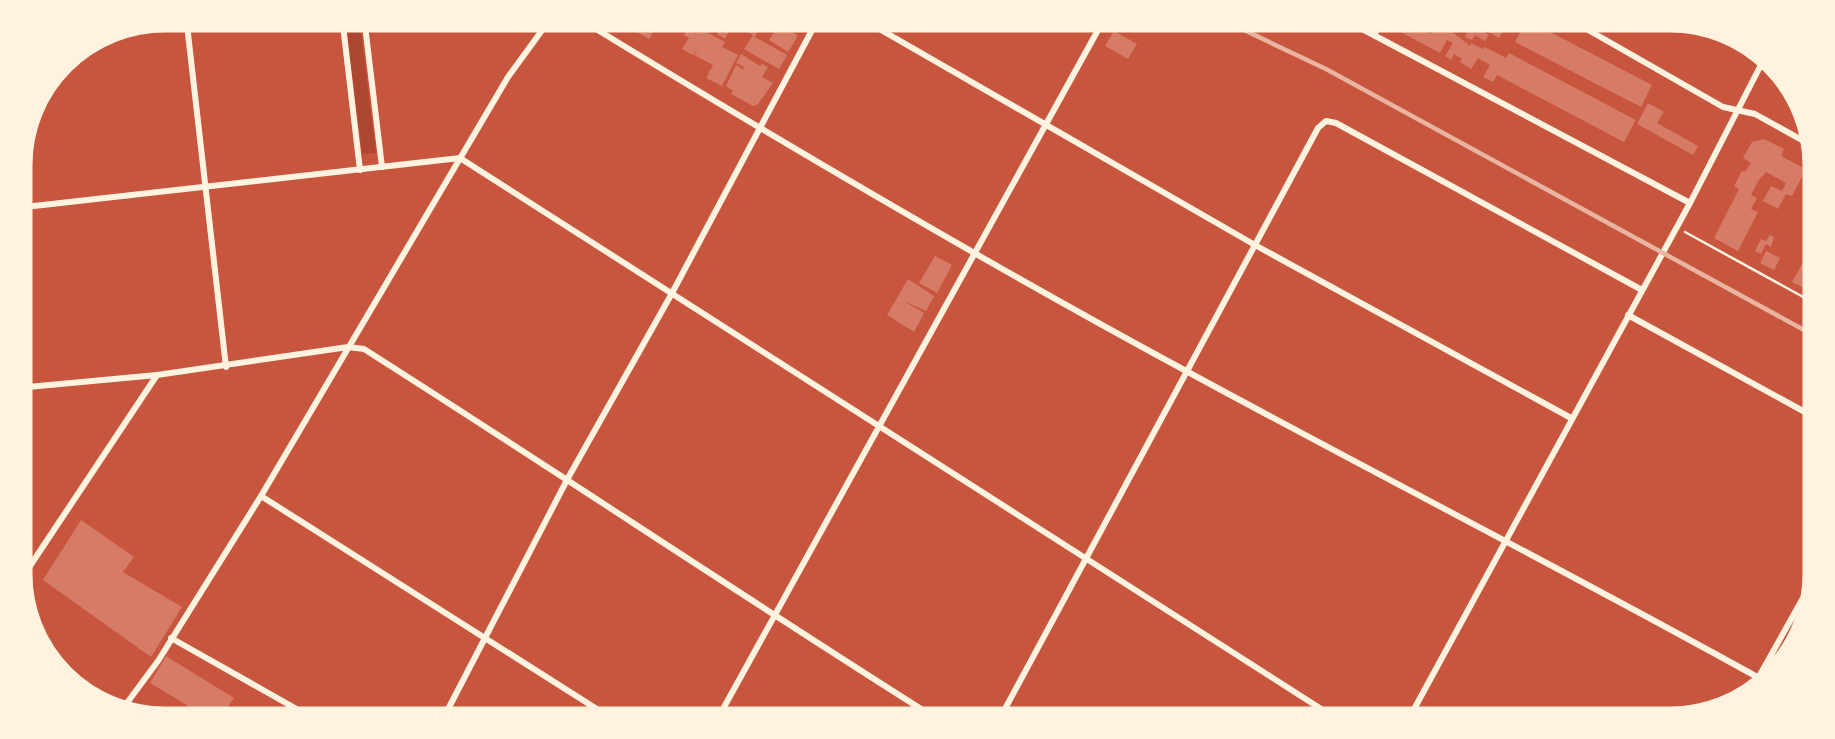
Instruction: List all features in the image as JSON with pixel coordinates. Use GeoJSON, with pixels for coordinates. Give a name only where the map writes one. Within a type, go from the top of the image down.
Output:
{"type":"FeatureCollection","features":[{"type":"Feature","properties":{"kind":"street"},"geometry":{"type":"LineString","coordinates":[[187,28],[226,367]]}},
{"type":"Feature","properties":{"kind":"street"},"geometry":{"type":"LineString","coordinates":[[343,28],[360,170]]}},
{"type":"Feature","properties":{"kind":"street"},"geometry":{"type":"LineString","coordinates":[[365,28],[382,167]]}},
{"type":"Feature","properties":{"kind":"street"},"geometry":{"type":"LineString","coordinates":[[125,705],[261,496],[508,77],[544,28]]}},
{"type":"Feature","properties":{"kind":"street"},"geometry":{"type":"LineString","coordinates":[[594,28],[760,129],[1188,372],[1505,538],[1759,677]]}},
{"type":"Feature","properties":{"kind":"street"},"geometry":{"type":"LineString","coordinates":[[447,711],[568,478],[671,295],[813,28]]}},
{"type":"Feature","properties":{"kind":"street"},"geometry":{"type":"LineString","coordinates":[[878,28],[1255,245],[1571,418]]}},
{"type":"Feature","properties":{"kind":"street"},"geometry":{"type":"LineString","coordinates":[[722,711],[1099,28]]}},
{"type":"Feature","properties":{"kind":"street"},"geometry":{"type":"LineString","coordinates":[[1361,28],[1690,203]]}},
{"type":"Feature","properties":{"kind":"street"},"geometry":{"type":"LineString","coordinates":[[1374,35],[1378,28]]}},
{"type":"Feature","properties":{"kind":"street"},"geometry":{"type":"LineString","coordinates":[[1585,28],[1723,107],[1755,114],[1805,142]]}},
{"type":"Feature","properties":{"kind":"street"},"geometry":{"type":"LineString","coordinates":[[1412,711],[1690,203],[1762,63]]}},
{"type":"Feature","properties":{"kind":"street"},"geometry":{"type":"LineString","coordinates":[[1004,711],[1318,128],[1326,121],[1336,123],[1642,290]]}},
{"type":"Feature","properties":{"kind":"street"},"geometry":{"type":"LineString","coordinates":[[28,207],[460,158],[877,428],[1324,711]]}},
{"type":"Feature","properties":{"kind":"street"},"geometry":{"type":"LineString","coordinates":[[1628,315],[1807,413]]}},
{"type":"Feature","properties":{"kind":"street"},"geometry":{"type":"LineString","coordinates":[[28,387],[226,367],[348,347],[364,349],[568,478],[774,616],[924,711]]}},
{"type":"Feature","properties":{"kind":"street"},"geometry":{"type":"LineString","coordinates":[[28,569],[157,375]]}},
{"type":"Feature","properties":{"kind":"street"},"geometry":{"type":"LineString","coordinates":[[261,496],[600,711]]}},
{"type":"Feature","properties":{"kind":"street"},"geometry":{"type":"LineString","coordinates":[[1757,680],[1805,594]]}},
{"type":"Feature","properties":{"kind":"street"},"geometry":{"type":"LineString","coordinates":[[171,638],[300,711]]}},
{"type":"Feature","properties":{"kind":"path"},"geometry":{"type":"LineString","coordinates":[[1676,227],[1807,299]]}},
{"type":"Feature","properties":{"kind":"shaded area"},"geometry":{"type":"Polygon","coordinates":[[[346,28],[360,28],[376,153],[362,154],[346,28]]]}},
{"type":"Feature","properties":{"kind":"building"},"geometry":{"type":"Polygon","coordinates":[[[630,28],[655,28],[649,39],[630,28]]]}},
{"type":"Feature","properties":{"kind":"building"},"geometry":{"type":"Polygon","coordinates":[[[687,28],[707,28],[706,32],[725,42],[722,47],[738,55],[722,86],[706,78],[713,65],[694,55],[699,46],[693,55],[682,49],[689,38],[684,35],[687,28]]]}},
{"type":"Feature","properties":{"kind":"building"},"geometry":{"type":"Polygon","coordinates":[[[719,28],[731,28],[725,39],[717,34],[719,28]]]}},
{"type":"Feature","properties":{"kind":"building"},"geometry":{"type":"Polygon","coordinates":[[[767,28],[787,28],[798,36],[788,52],[769,40],[774,32],[767,28]]]}},
{"type":"Feature","properties":{"kind":"building"},"geometry":{"type":"Polygon","coordinates":[[[1401,28],[1419,28],[1431,34],[1434,28],[1448,28],[1470,46],[1471,43],[1483,49],[1485,47],[1506,58],[1509,53],[1636,120],[1624,142],[1497,75],[1493,82],[1483,77],[1490,65],[1478,58],[1471,69],[1454,54],[1451,60],[1445,56],[1453,43],[1447,40],[1440,53],[1399,31],[1401,28]]]}},
{"type":"Feature","properties":{"kind":"building"},"geometry":{"type":"Polygon","coordinates":[[[1464,28],[1478,28],[1489,35],[1485,41],[1475,35],[1472,40],[1465,37],[1468,31],[1464,28]]]}},
{"type":"Feature","properties":{"kind":"building"},"geometry":{"type":"Polygon","coordinates":[[[1493,28],[1505,28],[1499,38],[1490,33],[1493,28]]]}},
{"type":"Feature","properties":{"kind":"building"},"geometry":{"type":"Polygon","coordinates":[[[1522,28],[1543,28],[1652,85],[1641,107],[1515,42],[1522,28]]]}},
{"type":"Feature","properties":{"kind":"building"},"geometry":{"type":"Polygon","coordinates":[[[742,29],[759,29],[755,37],[787,55],[779,69],[744,49],[753,35],[742,29]]]}},
{"type":"Feature","properties":{"kind":"building"},"geometry":{"type":"Polygon","coordinates":[[[1114,31],[1137,44],[1128,59],[1105,46],[1114,31]]]}},
{"type":"Feature","properties":{"kind":"building"},"geometry":{"type":"Polygon","coordinates":[[[741,54],[760,66],[762,64],[768,67],[762,77],[773,83],[758,104],[753,106],[731,94],[733,91],[726,86],[736,65],[743,70],[744,67],[736,63],[741,54]]]}},
{"type":"Feature","properties":{"kind":"building"},"geometry":{"type":"Polygon","coordinates":[[[1648,103],[1664,112],[1657,123],[1698,146],[1693,155],[1637,124],[1648,103]]]}},
{"type":"Feature","properties":{"kind":"building"},"geometry":{"type":"Polygon","coordinates":[[[1764,139],[1784,149],[1781,156],[1806,169],[1792,196],[1786,194],[1778,209],[1763,201],[1771,186],[1782,191],[1786,183],[1766,172],[1759,180],[1751,195],[1757,198],[1751,209],[1758,212],[1738,251],[1714,238],[1739,189],[1734,186],[1742,171],[1745,172],[1751,163],[1743,158],[1752,142],[1764,139]]]}},
{"type":"Feature","properties":{"kind":"building"},"geometry":{"type":"Polygon","coordinates":[[[1770,235],[1774,237],[1771,247],[1766,244],[1761,254],[1755,251],[1761,239],[1766,241],[1770,235]]]}},
{"type":"Feature","properties":{"kind":"building"},"geometry":{"type":"Polygon","coordinates":[[[1766,251],[1780,258],[1774,270],[1760,263],[1766,251]]]}},
{"type":"Feature","properties":{"kind":"building"},"geometry":{"type":"Polygon","coordinates":[[[1807,255],[1807,282],[1804,288],[1792,282],[1807,255]]]}},
{"type":"Feature","properties":{"kind":"building"},"geometry":{"type":"Polygon","coordinates":[[[935,256],[952,265],[937,293],[919,283],[935,256]]]}},
{"type":"Feature","properties":{"kind":"building"},"geometry":{"type":"Polygon","coordinates":[[[908,279],[934,296],[926,311],[902,300],[924,313],[914,332],[887,315],[908,279]]]}},
{"type":"Feature","properties":{"kind":"building"},"geometry":{"type":"Polygon","coordinates":[[[81,520],[134,557],[123,572],[182,607],[151,657],[43,580],[81,520]]]}},
{"type":"Feature","properties":{"kind":"building"},"geometry":{"type":"Polygon","coordinates":[[[166,656],[234,698],[225,711],[197,711],[150,683],[166,656]]]}},
{"type":"Feature","properties":{"kind":"railway"},"geometry":{"type":"LineString","coordinates":[[1240,28],[1326,69],[1807,332]]}}]}
